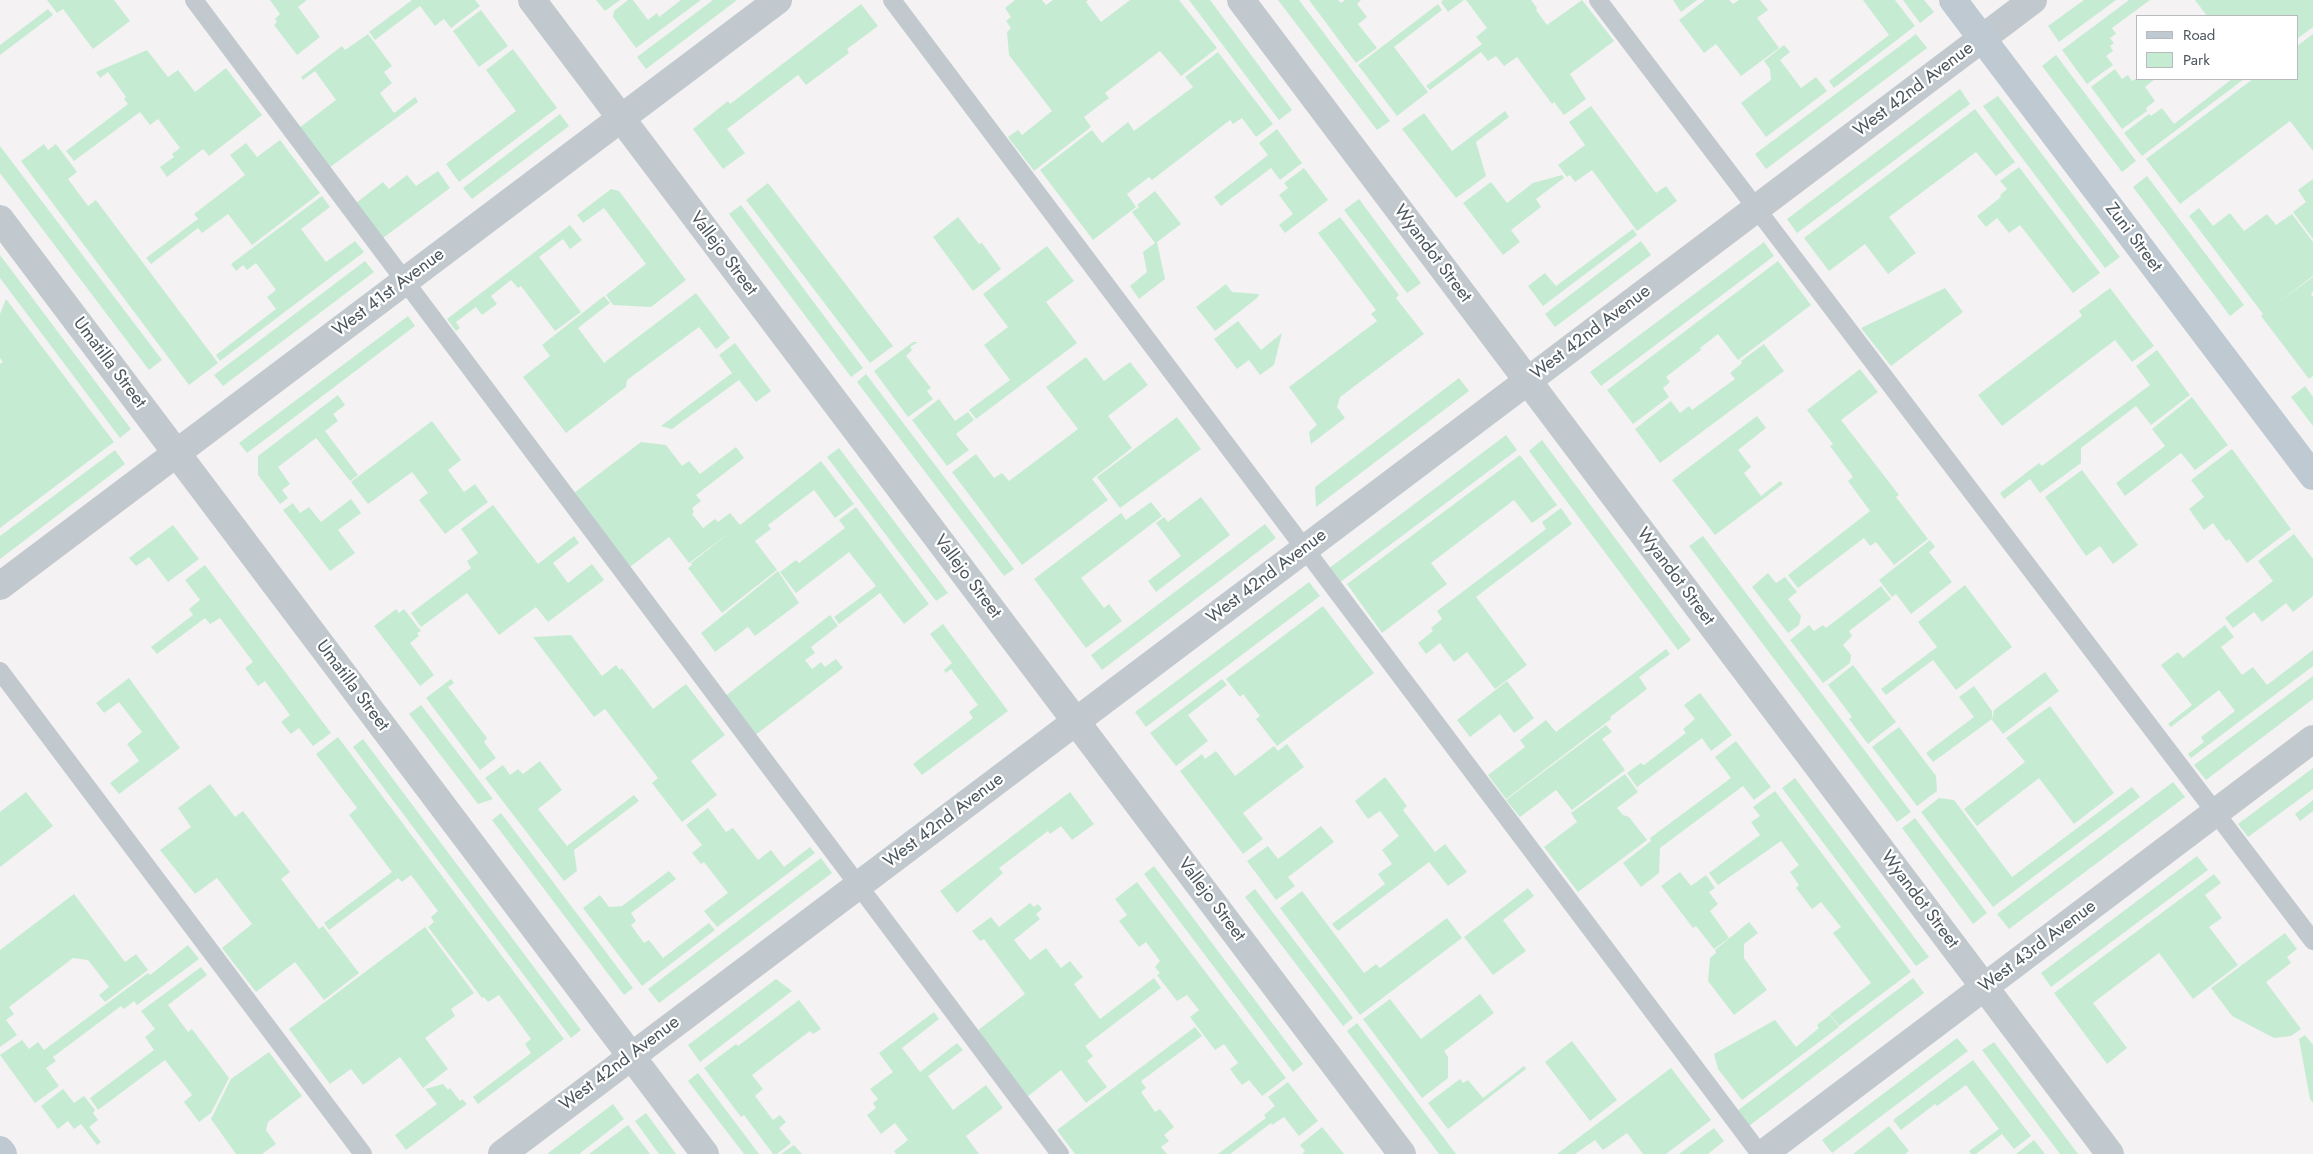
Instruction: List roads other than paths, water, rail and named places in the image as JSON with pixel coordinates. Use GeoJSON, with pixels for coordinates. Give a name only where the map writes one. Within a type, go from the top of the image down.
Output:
{"type":"FeatureCollection","features":[{"type":"Feature","properties":{"kind":"street","name":"Vallejo Street"},"geometry":{"type":"LineString","coordinates":[[532,0],[1402,1154]]}},
{"type":"Feature","properties":{"kind":"street","name":"West 41st Avenue"},"geometry":{"type":"LineString","coordinates":[[0,586],[778,0]]}},
{"type":"Feature","properties":{"kind":"street","name":"Wyandot Street"},"geometry":{"type":"LineString","coordinates":[[1241,0],[2110,1154]]}},
{"type":"Feature","properties":{"kind":"street","name":"Zuni Street"},"geometry":{"type":"LineString","coordinates":[[1953,0],[2313,476]]}},
{"type":"Feature","properties":{"kind":"street","name":"West 42nd Avenue"},"geometry":{"type":"LineString","coordinates":[[502,1154],[2033,0]]}},
{"type":"Feature","properties":{"kind":"street","name":"Umatilla Street"},"geometry":{"type":"LineString","coordinates":[[0,218],[705,1154]]}},
{"type":"Feature","properties":{"kind":"street","name":"West 43rd Avenue"},"geometry":{"type":"LineString","coordinates":[[1761,1154],[2313,739]]}},
{"type":"Feature","properties":{"kind":"street"},"geometry":{"type":"LineString","coordinates":[[0,1150],[3,1154]]}},
{"type":"Feature","properties":{"kind":"lane"},"geometry":{"type":"LineString","coordinates":[[194,0],[1060,1154]]}},
{"type":"Feature","properties":{"kind":"lane"},"geometry":{"type":"LineString","coordinates":[[892,0],[1761,1154]]}},
{"type":"Feature","properties":{"kind":"lane"},"geometry":{"type":"LineString","coordinates":[[1598,0],[2313,941]]}},
{"type":"Feature","properties":{"kind":"lane"},"geometry":{"type":"LineString","coordinates":[[0,671],[363,1154]]}}]}
